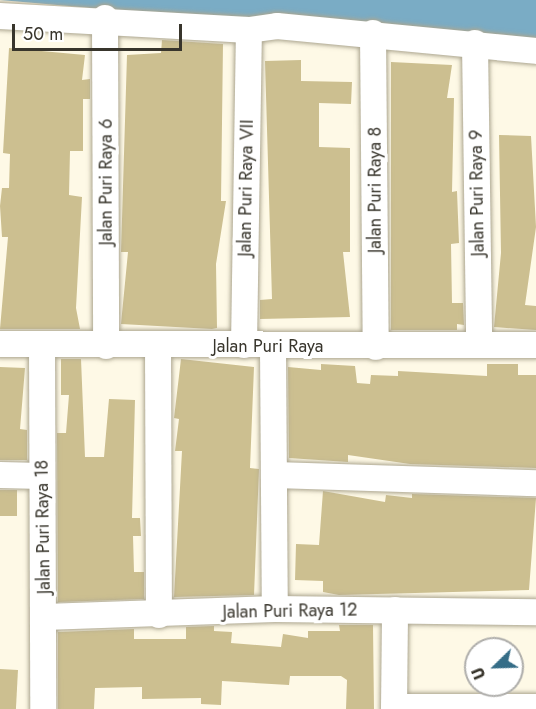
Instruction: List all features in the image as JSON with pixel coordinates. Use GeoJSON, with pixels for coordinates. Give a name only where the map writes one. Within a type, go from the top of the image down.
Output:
{"type":"FeatureCollection","features":[{"type":"Feature","properties":{"kind":"street"},"geometry":{"type":"LineString","coordinates":[[0,15],[105,18],[249,30],[277,26],[374,33],[536,51]]}},
{"type":"Feature","properties":{"kind":"street","name":"Jalan Puri Raya 6"},"geometry":{"type":"LineString","coordinates":[[105,18],[106,345]]}},
{"type":"Feature","properties":{"kind":"street","name":"Jalan Puri Raya VII"},"geometry":{"type":"LineString","coordinates":[[244,345],[249,30]]}},
{"type":"Feature","properties":{"kind":"street","name":"Jalan Puri Raya 8"},"geometry":{"type":"LineString","coordinates":[[374,33],[376,347]]}},
{"type":"Feature","properties":{"kind":"street","name":"Jalan Puri Raya 9"},"geometry":{"type":"LineString","coordinates":[[475,43],[479,344]]}},
{"type":"Feature","properties":{"kind":"street","name":"Jalan Puri Raya"},"geometry":{"type":"LineString","coordinates":[[0,344],[273,347],[536,345]]}},
{"type":"Feature","properties":{"kind":"street","name":"Jalan Puri Raya 18"},"geometry":{"type":"LineString","coordinates":[[42,344],[43,709]]}},
{"type":"Feature","properties":{"kind":"street"},"geometry":{"type":"LineString","coordinates":[[159,346],[159,615]]}},
{"type":"Feature","properties":{"kind":"street"},"geometry":{"type":"LineString","coordinates":[[273,347],[275,609]]}},
{"type":"Feature","properties":{"kind":"street"},"geometry":{"type":"LineString","coordinates":[[275,475],[536,483]]}},
{"type":"Feature","properties":{"kind":"street"},"geometry":{"type":"LineString","coordinates":[[0,476],[42,476]]}},
{"type":"Feature","properties":{"kind":"street","name":"Jalan Puri Raya 12"},"geometry":{"type":"LineString","coordinates":[[44,617],[159,615],[275,609],[536,612]]}},
{"type":"Feature","properties":{"kind":"street"},"geometry":{"type":"LineString","coordinates":[[395,610],[394,708],[536,707]]}},
{"type":"Feature","properties":{"kind":"water"},"geometry":{"type":"Polygon","coordinates":[[[0,0],[536,0],[536,42],[172,15],[0,0]]]}},
{"type":"Feature","properties":{"kind":"building"},"geometry":{"type":"Polygon","coordinates":[[[162,40],[223,44],[221,201],[226,201],[216,264],[217,328],[212,329],[121,324],[128,252],[121,252],[127,55],[161,53],[162,40]]]}},
{"type":"Feature","properties":{"kind":"building"},"geometry":{"type":"Polygon","coordinates":[[[9,48],[85,55],[82,80],[90,79],[90,99],[83,99],[83,151],[70,151],[69,195],[82,197],[76,308],[80,329],[0,329],[8,237],[2,237],[0,206],[2,188],[9,188],[10,154],[3,153],[9,48]]]}},
{"type":"Feature","properties":{"kind":"building"},"geometry":{"type":"Polygon","coordinates":[[[301,60],[301,81],[352,82],[351,104],[319,103],[319,147],[350,148],[350,252],[343,252],[350,317],[260,319],[260,300],[272,299],[265,61],[301,60]]]}},
{"type":"Feature","properties":{"kind":"building"},"geometry":{"type":"Polygon","coordinates":[[[391,62],[452,65],[447,98],[454,98],[452,192],[457,191],[459,243],[451,244],[452,303],[463,303],[464,325],[457,324],[457,330],[391,330],[391,62]]]}},
{"type":"Feature","properties":{"kind":"building"},"geometry":{"type":"Polygon","coordinates":[[[499,135],[531,136],[536,227],[525,305],[536,306],[536,330],[494,327],[501,253],[499,135]]]}},
{"type":"Feature","properties":{"kind":"building"},"geometry":{"type":"Polygon","coordinates":[[[61,359],[81,359],[85,457],[104,457],[109,399],[135,400],[132,518],[140,518],[141,536],[133,536],[134,572],[144,572],[144,599],[58,602],[57,433],[66,433],[69,395],[61,395],[61,359]]]}},
{"type":"Feature","properties":{"kind":"building"},"geometry":{"type":"Polygon","coordinates":[[[181,359],[254,367],[250,468],[259,469],[254,595],[174,597],[182,451],[175,451],[179,419],[174,418],[181,359]]]}},
{"type":"Feature","properties":{"kind":"building"},"geometry":{"type":"Polygon","coordinates":[[[321,364],[355,366],[357,383],[370,384],[371,375],[398,376],[398,371],[487,376],[487,364],[518,364],[518,375],[536,375],[536,468],[410,464],[348,455],[348,462],[289,458],[288,367],[321,370],[321,364]]]}},
{"type":"Feature","properties":{"kind":"building"},"geometry":{"type":"Polygon","coordinates":[[[0,367],[25,368],[20,429],[27,430],[27,460],[0,460],[0,367]]]}},
{"type":"Feature","properties":{"kind":"building"},"geometry":{"type":"Polygon","coordinates":[[[0,490],[17,490],[17,516],[0,516],[0,490]]]}},
{"type":"Feature","properties":{"kind":"building"},"geometry":{"type":"Polygon","coordinates":[[[323,491],[385,502],[386,495],[412,498],[412,494],[536,498],[529,590],[339,595],[323,592],[323,581],[295,580],[296,544],[319,545],[323,491]]]}},
{"type":"Feature","properties":{"kind":"building"},"geometry":{"type":"Polygon","coordinates":[[[339,625],[373,625],[374,709],[346,709],[347,680],[341,676],[290,676],[289,685],[222,681],[221,705],[201,704],[201,698],[142,699],[142,687],[95,688],[94,709],[58,709],[58,632],[134,629],[134,639],[186,639],[186,627],[214,626],[214,631],[232,632],[231,643],[281,647],[283,634],[308,638],[308,631],[340,631],[339,625]]]}},
{"type":"Feature","properties":{"kind":"building"},"geometry":{"type":"Polygon","coordinates":[[[0,669],[18,670],[16,709],[0,709],[0,669]]]}}]}
